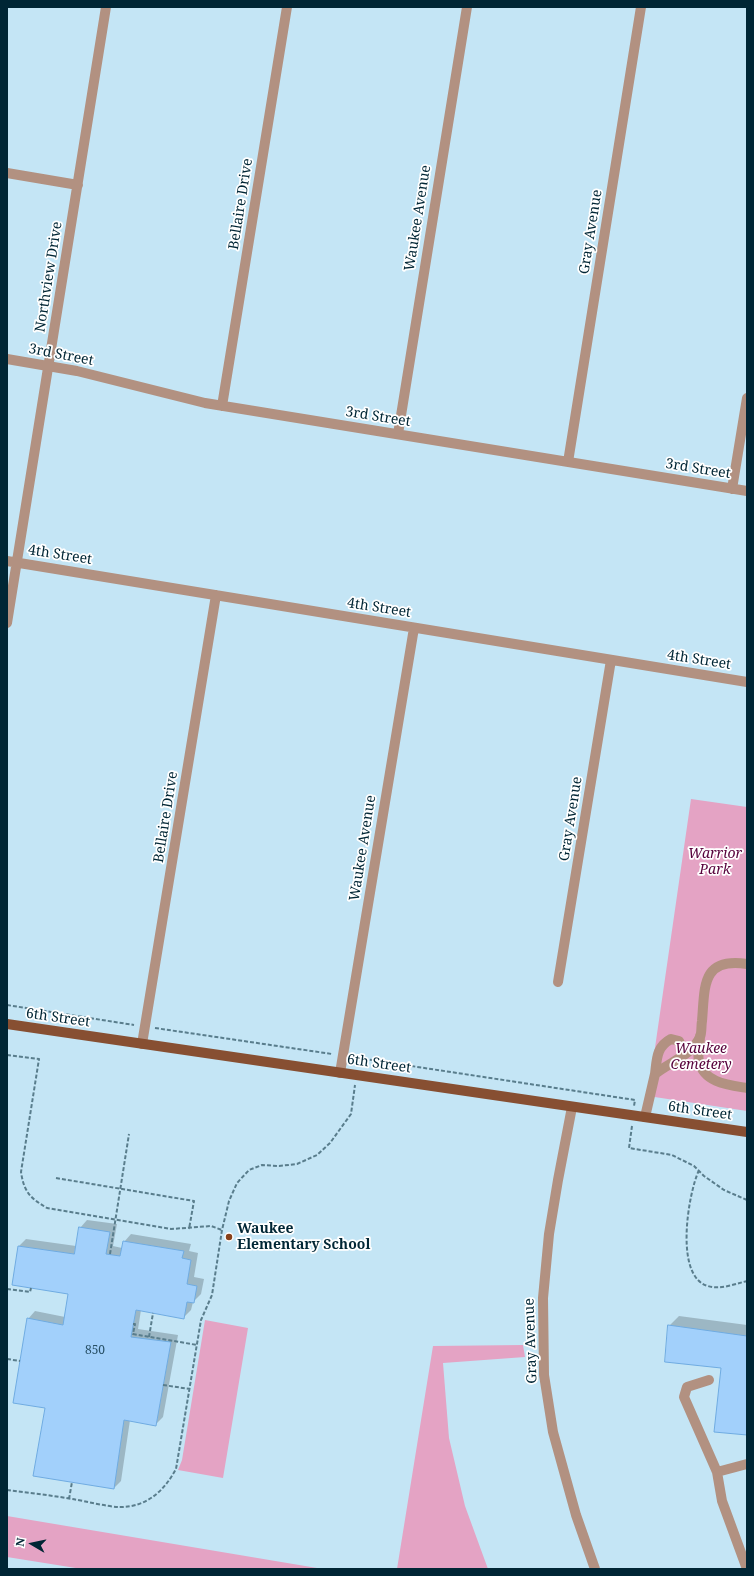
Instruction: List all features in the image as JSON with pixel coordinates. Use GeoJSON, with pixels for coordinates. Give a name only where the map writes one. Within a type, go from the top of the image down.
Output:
{"type":"FeatureCollection","features":[{"type":"Feature","properties":{"kind":"main road","name":"6th Street"},"geometry":{"type":"LineString","coordinates":[[7,1024],[747,1132]]}},
{"type":"Feature","properties":{"kind":"street","name":"Northview Drive"},"geometry":{"type":"LineString","coordinates":[[7,623],[12,561],[48,366],[106,7]]}},
{"type":"Feature","properties":{"kind":"street","name":"Bellaire Drive"},"geometry":{"type":"LineString","coordinates":[[222,406],[287,7]]}},
{"type":"Feature","properties":{"kind":"street","name":"Waukee Avenue"},"geometry":{"type":"LineString","coordinates":[[398,434],[467,7]]}},
{"type":"Feature","properties":{"kind":"street","name":"Gray Avenue"},"geometry":{"type":"LineString","coordinates":[[568,462],[641,7]]}},
{"type":"Feature","properties":{"kind":"street"},"geometry":{"type":"LineString","coordinates":[[7,173],[78,185]]}},
{"type":"Feature","properties":{"kind":"street","name":"3rd Street"},"geometry":{"type":"LineString","coordinates":[[7,359],[48,366],[222,406],[747,491]]}},
{"type":"Feature","properties":{"kind":"street"},"geometry":{"type":"LineString","coordinates":[[732,488],[747,398]]}},
{"type":"Feature","properties":{"kind":"street","name":"4th Street"},"geometry":{"type":"LineString","coordinates":[[12,561],[747,682]]}},
{"type":"Feature","properties":{"kind":"street","name":"Bellaire Drive"},"geometry":{"type":"LineString","coordinates":[[142,1044],[216,595]]}},
{"type":"Feature","properties":{"kind":"street","name":"Waukee Avenue"},"geometry":{"type":"LineString","coordinates":[[340,1073],[414,628]]}},
{"type":"Feature","properties":{"kind":"street","name":"Gray Avenue"},"geometry":{"type":"LineString","coordinates":[[558,982],[611,660]]}},
{"type":"Feature","properties":{"kind":"street"},"geometry":{"type":"LineString","coordinates":[[747,964],[737,962],[723,963],[713,970],[706,981],[699,1060],[704,1072],[714,1080],[728,1085],[747,1088]]}},
{"type":"Feature","properties":{"kind":"street"},"geometry":{"type":"LineString","coordinates":[[655,1074],[692,1049],[700,1036]]}},
{"type":"Feature","properties":{"kind":"street"},"geometry":{"type":"LineString","coordinates":[[644,1117],[655,1074],[658,1054],[662,1043],[670,1039],[679,1041],[685,1054]]}},
{"type":"Feature","properties":{"kind":"street","name":"Gray Avenue"},"geometry":{"type":"LineString","coordinates":[[572,1107],[551,1227],[543,1298],[544,1375],[553,1432],[576,1515],[596,1569]]}},
{"type":"Feature","properties":{"kind":"street"},"geometry":{"type":"LineString","coordinates":[[709,1380],[687,1387],[684,1397],[717,1472],[722,1501],[747,1569]]}},
{"type":"Feature","properties":{"kind":"street"},"geometry":{"type":"LineString","coordinates":[[717,1472],[747,1464]]}},
{"type":"Feature","properties":{"kind":"path"},"geometry":{"type":"LineString","coordinates":[[7,1005],[335,1055]]}},
{"type":"Feature","properties":{"kind":"path"},"geometry":{"type":"LineString","coordinates":[[7,1055],[39,1059],[21,1172],[27,1194],[37,1203],[48,1208],[171,1229],[189,1229],[211,1226],[222,1230]]}},
{"type":"Feature","properties":{"kind":"path"},"geometry":{"type":"LineString","coordinates":[[350,1057],[635,1100]]}},
{"type":"Feature","properties":{"kind":"path"},"geometry":{"type":"LineString","coordinates":[[358,1065],[359,1058]]}},
{"type":"Feature","properties":{"kind":"path"},"geometry":{"type":"LineString","coordinates":[[7,1490],[120,1507],[138,1504],[155,1497],[168,1484],[176,1470],[201,1320],[212,1295],[222,1230],[229,1201],[237,1182],[249,1170],[262,1165],[279,1166],[297,1164],[317,1155],[330,1143],[351,1114],[354,1091]]}},
{"type":"Feature","properties":{"kind":"path"},"geometry":{"type":"LineString","coordinates":[[632,1128],[629,1148],[672,1155],[694,1166],[724,1190],[747,1200]]}},
{"type":"Feature","properties":{"kind":"path"},"geometry":{"type":"LineString","coordinates":[[110,1254],[129,1134]]}},
{"type":"Feature","properties":{"kind":"path"},"geometry":{"type":"LineString","coordinates":[[699,1170],[691,1195],[687,1216],[687,1241],[693,1275],[704,1284],[717,1288],[747,1281]]}},
{"type":"Feature","properties":{"kind":"path"},"geometry":{"type":"LineString","coordinates":[[56,1178],[194,1201],[189,1229]]}},
{"type":"Feature","properties":{"kind":"path"},"geometry":{"type":"LineString","coordinates":[[7,1289],[30,1292],[31,1288]]}},
{"type":"Feature","properties":{"kind":"path"},"geometry":{"type":"LineString","coordinates":[[149,1337],[153,1313]]}},
{"type":"Feature","properties":{"kind":"path"},"geometry":{"type":"LineString","coordinates":[[133,1324],[135,1324],[133,1334],[197,1345]]}},
{"type":"Feature","properties":{"kind":"path"},"geometry":{"type":"LineString","coordinates":[[7,1359],[20,1361]]}},
{"type":"Feature","properties":{"kind":"path"},"geometry":{"type":"LineString","coordinates":[[163,1385],[190,1389]]}},
{"type":"Feature","properties":{"kind":"path"},"geometry":{"type":"LineString","coordinates":[[69,1499],[72,1482]]}},
{"type":"Feature","properties":{"kind":"green space","name":"Waukee Cemetery"},"geometry":{"type":"Polygon","coordinates":[[[691,799],[747,807],[747,1111],[648,1096],[691,799]]]}},
{"type":"Feature","properties":{"kind":"green space"},"geometry":{"type":"Polygon","coordinates":[[[205,1320],[248,1328],[223,1478],[178,1470],[182,1460],[205,1320]]]}},
{"type":"Feature","properties":{"kind":"green space"},"geometry":{"type":"Polygon","coordinates":[[[523,1345],[525,1357],[443,1363],[449,1438],[465,1506],[488,1569],[397,1569],[433,1346],[523,1345]]]}},
{"type":"Feature","properties":{"kind":"green space"},"geometry":{"type":"Polygon","coordinates":[[[7,1516],[323,1569],[82,1569],[7,1557],[7,1516]]]}},
{"type":"Feature","properties":{"kind":"building"},"geometry":{"type":"Polygon","coordinates":[[[79,1227],[110,1232],[106,1254],[120,1256],[123,1241],[184,1251],[182,1258],[191,1260],[187,1284],[197,1286],[194,1303],[187,1302],[184,1319],[136,1310],[131,1337],[171,1342],[156,1426],[124,1420],[114,1489],[33,1476],[45,1408],[13,1403],[27,1318],[63,1325],[68,1294],[12,1285],[18,1246],[74,1254],[79,1227]]]}},
{"type":"Feature","properties":{"kind":"building"},"geometry":{"type":"Polygon","coordinates":[[[668,1325],[747,1336],[747,1435],[714,1432],[721,1368],[665,1362],[668,1325]]]}},
{"type":"Feature","properties":{"kind":"place","name":"Waukee Elementary School"},"geometry":{"type":"Point","coordinates":[229,1237]}},
{"type":"Feature","properties":{"kind":"park label","name":"Warrior Park"},"geometry":{"type":"Point","coordinates":[715,862]}}]}
